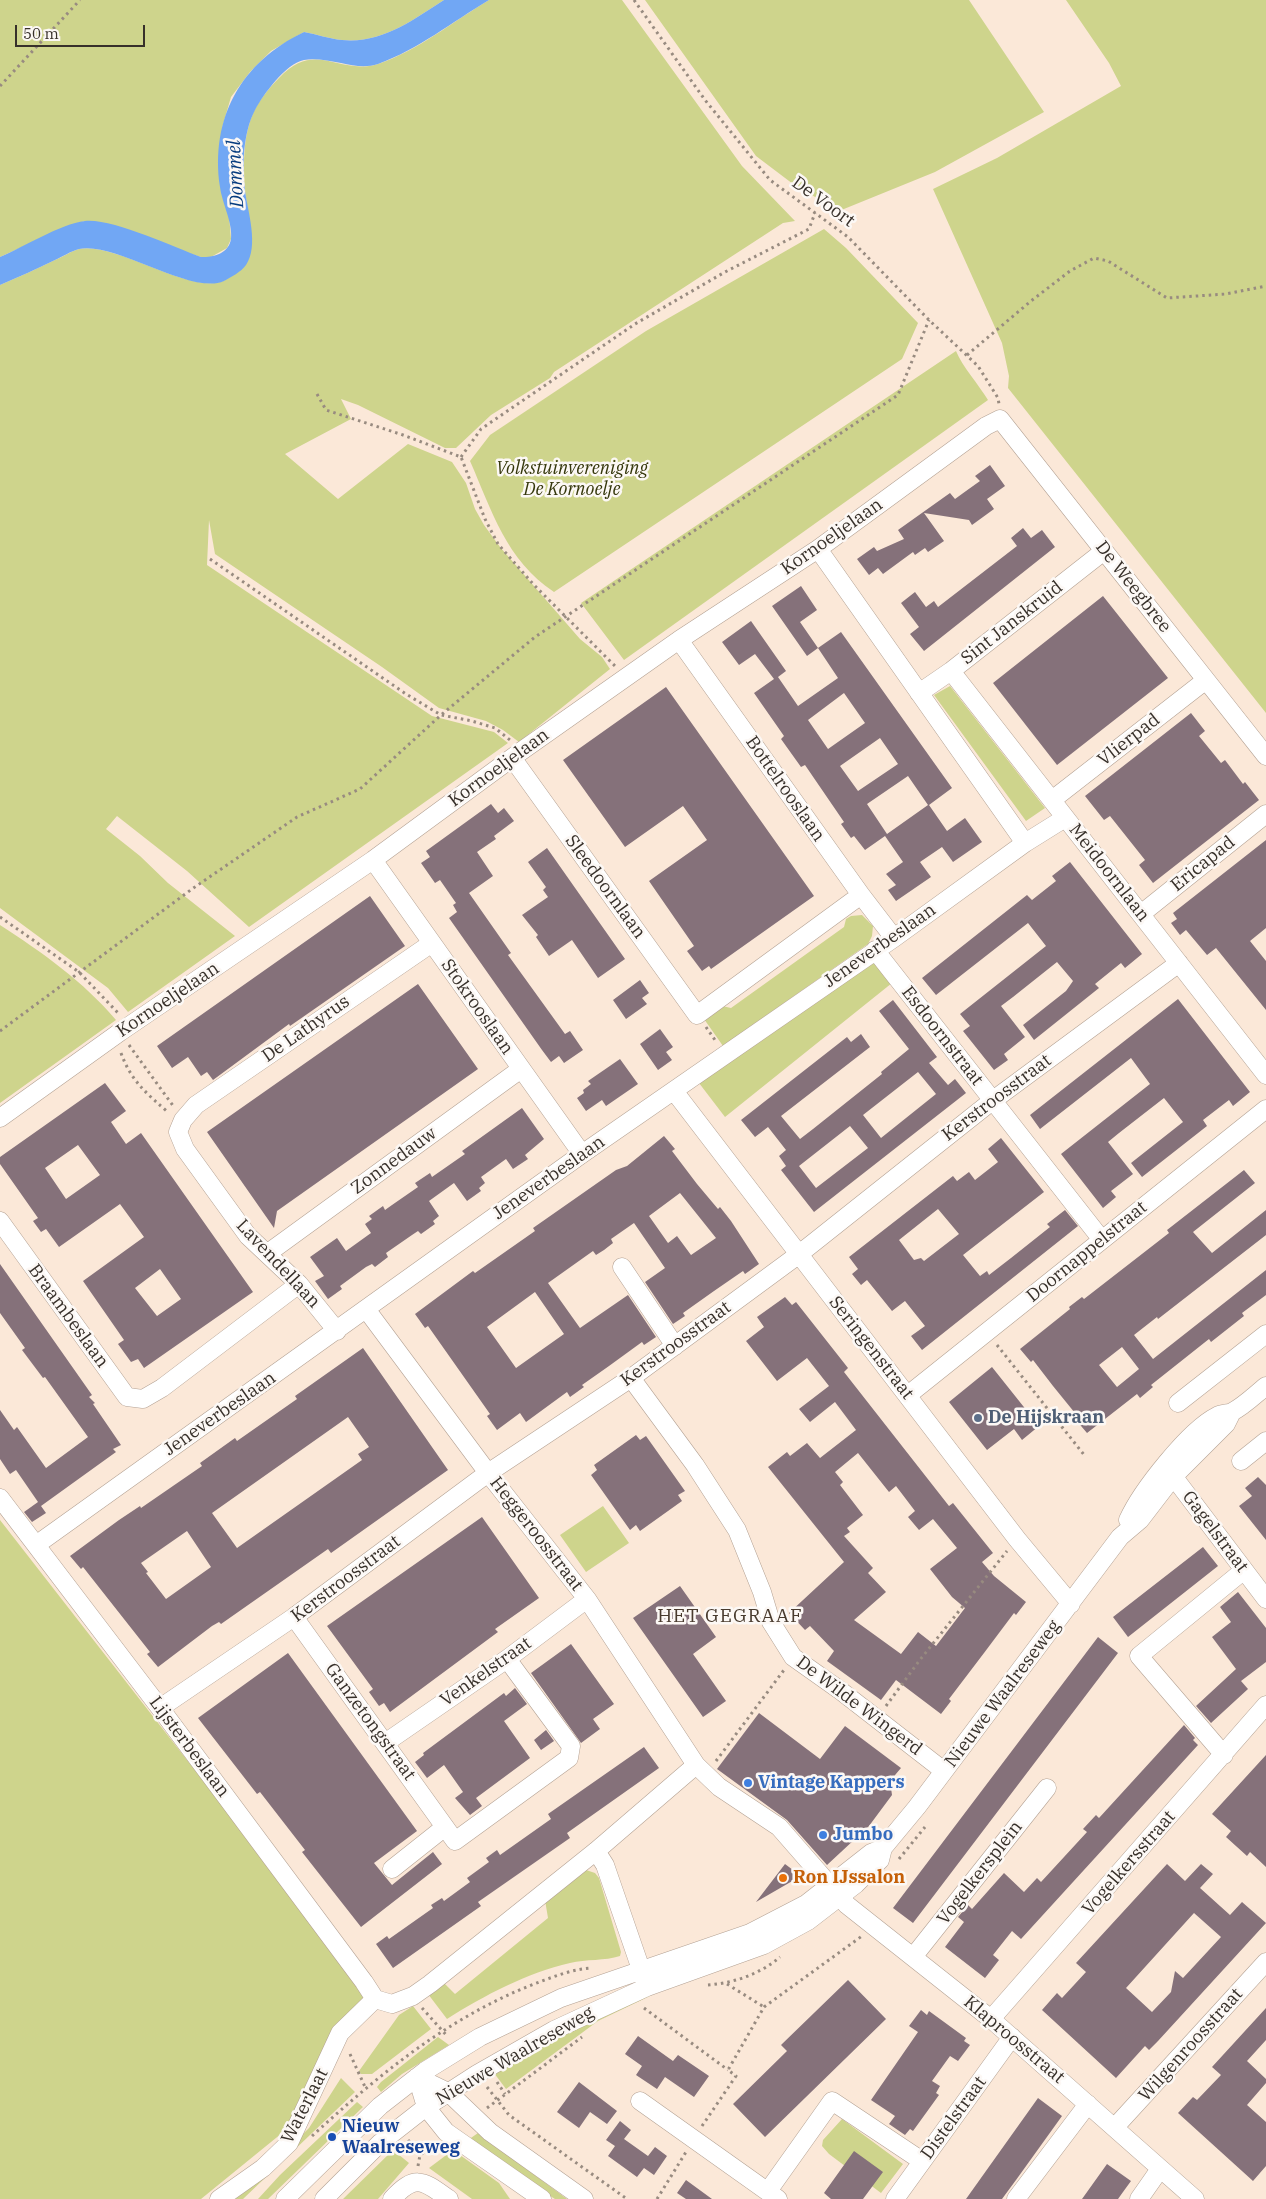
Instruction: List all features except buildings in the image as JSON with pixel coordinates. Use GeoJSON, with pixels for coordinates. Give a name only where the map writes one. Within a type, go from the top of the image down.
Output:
{"type":"FeatureCollection","features":[{"type":"Feature","properties":{"kind":"street","name":"Kornoeljelaan"},"geometry":{"type":"LineString","coordinates":[[0,1118],[120,1032],[373,860],[626,677],[818,548],[986,426],[1000,419]]}},
{"type":"Feature","properties":{"kind":"street","name":"De Weegbree"},"geometry":{"type":"LineString","coordinates":[[1000,419],[1266,756]]}},
{"type":"Feature","properties":{"kind":"street"},"geometry":{"type":"LineString","coordinates":[[818,548],[1025,843]]}},
{"type":"Feature","properties":{"kind":"street","name":"Sint Janskruid"},"geometry":{"type":"LineString","coordinates":[[919,693],[951,671],[1104,551]]}},
{"type":"Feature","properties":{"kind":"street","name":"Bottelrooslaan"},"geometry":{"type":"LineString","coordinates":[[679,640],[861,895],[894,938]]}},
{"type":"Feature","properties":{"kind":"street","name":"Meidoornlaan"},"geometry":{"type":"LineString","coordinates":[[951,671],[1266,1075]]}},
{"type":"Feature","properties":{"kind":"street","name":"Vlierpad"},"geometry":{"type":"LineString","coordinates":[[1052,800],[1206,680]]}},
{"type":"Feature","properties":{"kind":"street","name":"Sleedoornlaan"},"geometry":{"type":"LineString","coordinates":[[516,755],[697,1014]]}},
{"type":"Feature","properties":{"kind":"street","name":"Ericapad"},"geometry":{"type":"LineString","coordinates":[[1141,914],[1266,814]]}},
{"type":"Feature","properties":{"kind":"street","name":"Jeneverbeslaan"},"geometry":{"type":"LineString","coordinates":[[36,1545],[582,1154],[894,938],[1025,843],[1065,818]]}},
{"type":"Feature","properties":{"kind":"street","name":"Stokrooslaan"},"geometry":{"type":"LineString","coordinates":[[373,860],[582,1154]]}},
{"type":"Feature","properties":{"kind":"street"},"geometry":{"type":"LineString","coordinates":[[697,1014],[861,895]]}},
{"type":"Feature","properties":{"kind":"street","name":"De Lathyrus"},"geometry":{"type":"LineString","coordinates":[[183,1120],[196,1105],[432,943]]}},
{"type":"Feature","properties":{"kind":"street","name":"Esdoornstraat"},"geometry":{"type":"LineString","coordinates":[[875,950],[1102,1240]]}},
{"type":"Feature","properties":{"kind":"street","name":"Kerstroosstraat"},"geometry":{"type":"LineString","coordinates":[[160,1708],[294,1618],[488,1473],[631,1378],[798,1255],[992,1101],[1179,963]]}},
{"type":"Feature","properties":{"kind":"street","name":"Zonnedauw"},"geometry":{"type":"LineString","coordinates":[[268,1253],[521,1068]]}},
{"type":"Feature","properties":{"kind":"street","name":"Seringenstraat"},"geometry":{"type":"LineString","coordinates":[[674,1091],[1017,1539],[1071,1604]]}},
{"type":"Feature","properties":{"kind":"street","name":"Doornappelstraat"},"geometry":{"type":"LineString","coordinates":[[908,1395],[1266,1109]]}},
{"type":"Feature","properties":{"kind":"street","name":"Lavendellaan"},"geometry":{"type":"LineString","coordinates":[[183,1120],[178,1132],[185,1149],[248,1236],[299,1284],[337,1331]]}},
{"type":"Feature","properties":{"kind":"street","name":"Braambeslaan"},"geometry":{"type":"LineString","coordinates":[[0,1221],[127,1397],[143,1399],[162,1388],[299,1284]]}},
{"type":"Feature","properties":{"kind":"street"},"geometry":{"type":"LineString","coordinates":[[622,1267],[674,1346]]}},
{"type":"Feature","properties":{"kind":"street","name":"Heggeroosstraat"},"geometry":{"type":"LineString","coordinates":[[366,1309],[488,1473],[587,1599],[701,1770]]}},
{"type":"Feature","properties":{"kind":"street"},"geometry":{"type":"LineString","coordinates":[[1178,1404],[1266,1334]]}},
{"type":"Feature","properties":{"kind":"street","name":"De Wilde Wingerd"},"geometry":{"type":"LineString","coordinates":[[631,1378],[695,1466],[737,1530],[762,1592],[771,1622],[794,1657],[944,1771]]}},
{"type":"Feature","properties":{"kind":"street","name":"Nieuwe Waalreseweg"},"geometry":{"type":"LineString","coordinates":[[324,2199],[380,2143],[448,2092],[554,2030],[647,1986],[764,1945],[808,1921],[839,1896],[871,1853],[883,1848],[944,1771],[1120,1537],[1132,1511],[1168,1472],[1196,1432],[1218,1416],[1232,1412],[1266,1386]]}},
{"type":"Feature","properties":{"kind":"street"},"geometry":{"type":"LineString","coordinates":[[1240,1461],[1266,1442]]}},
{"type":"Feature","properties":{"kind":"street","name":"Gagelstraat"},"geometry":{"type":"LineString","coordinates":[[1168,1472],[1266,1599]]}},
{"type":"Feature","properties":{"kind":"street","name":"Lijsterbeslaan"},"geometry":{"type":"LineString","coordinates":[[0,1498],[160,1708],[375,1999]]}},
{"type":"Feature","properties":{"kind":"street"},"geometry":{"type":"LineString","coordinates":[[1224,1755],[1139,1656],[1243,1570]]}},
{"type":"Feature","properties":{"kind":"street","name":"Venkelstraat"},"geometry":{"type":"LineString","coordinates":[[384,1743],[507,1658],[587,1599]]}},
{"type":"Feature","properties":{"kind":"street","name":"Ganzetongstraat"},"geometry":{"type":"LineString","coordinates":[[294,1618],[450,1834]]}},
{"type":"Feature","properties":{"kind":"street"},"geometry":{"type":"LineString","coordinates":[[392,1869],[569,1758],[571,1746],[507,1658]]}},
{"type":"Feature","properties":{"kind":"street","name":"Vogelkersstraat"},"geometry":{"type":"LineString","coordinates":[[991,2019],[1266,1706]]}},
{"type":"Feature","properties":{"kind":"street"},"geometry":{"type":"LineString","coordinates":[[375,1999],[392,2004],[413,1996],[701,1770],[719,1786],[779,1827],[839,1896]]}},
{"type":"Feature","properties":{"kind":"street","name":"Vogelkersplein"},"geometry":{"type":"LineString","coordinates":[[913,1957],[1047,1788]]}},
{"type":"Feature","properties":{"kind":"street"},"geometry":{"type":"LineString","coordinates":[[596,1851],[605,1865],[647,1986]]}},
{"type":"Feature","properties":{"kind":"street","name":"Nieuwe Waalreseweg"},"geometry":{"type":"LineString","coordinates":[[285,2199],[380,2106],[417,2077],[480,2037],[533,2010],[641,1969],[750,1934],[806,1904],[839,1896]]}},
{"type":"Feature","properties":{"kind":"street","name":"Klaproosstraat"},"geometry":{"type":"LineString","coordinates":[[839,1896],[874,1927],[991,2019],[1195,2199]]}},
{"type":"Feature","properties":{"kind":"street","name":"Wilgenroosstraat"},"geometry":{"type":"LineString","coordinates":[[1115,2128],[1266,1962]]}},
{"type":"Feature","properties":{"kind":"street","name":"Waterlaat"},"geometry":{"type":"LineString","coordinates":[[219,2199],[262,2168],[290,2143],[340,2033],[375,1999]]}},
{"type":"Feature","properties":{"kind":"street","name":"Distelstraat"},"geometry":{"type":"LineString","coordinates":[[900,2198],[922,2161],[1012,2037]]}},
{"type":"Feature","properties":{"kind":"street"},"geometry":{"type":"LineString","coordinates":[[417,2077],[448,2092],[490,2132],[584,2199]]}},
{"type":"Feature","properties":{"kind":"street"},"geometry":{"type":"LineString","coordinates":[[417,2077],[426,2107],[446,2132],[542,2199]]}},
{"type":"Feature","properties":{"kind":"street"},"geometry":{"type":"LineString","coordinates":[[640,2101],[773,2195],[832,2101],[922,2161]]}},
{"type":"Feature","properties":{"kind":"street"},"geometry":{"type":"LineString","coordinates":[[1016,2199],[1088,2104]]}},
{"type":"Feature","properties":{"kind":"street"},"geometry":{"type":"LineString","coordinates":[[1139,2199],[1160,2169]]}},
{"type":"Feature","properties":{"kind":"street"},"geometry":{"type":"LineString","coordinates":[[392,2199],[405,2185],[414,2182],[427,2183],[445,2196]]}},
{"type":"Feature","properties":{"kind":"path"},"geometry":{"type":"LineString","coordinates":[[0,86],[80,0]]}},
{"type":"Feature","properties":{"kind":"path","name":"De Voort"},"geometry":{"type":"LineString","coordinates":[[634,0],[705,100],[770,180],[848,237],[929,320],[978,366],[998,398],[1000,419]]}},
{"type":"Feature","properties":{"kind":"path"},"geometry":{"type":"LineString","coordinates":[[461,458],[481,429],[635,324],[725,272],[809,229],[815,213]]}},
{"type":"Feature","properties":{"kind":"path"},"geometry":{"type":"LineString","coordinates":[[967,356],[1031,301],[1070,271],[1094,258],[1108,261],[1167,298],[1226,294],[1266,286]]}},
{"type":"Feature","properties":{"kind":"path"},"geometry":{"type":"LineString","coordinates":[[0,1031],[192,889],[296,817],[360,788],[441,715],[529,642],[898,395],[929,320]]}},
{"type":"Feature","properties":{"kind":"path"},"geometry":{"type":"LineString","coordinates":[[317,394],[326,410],[403,435],[461,458],[485,519],[498,544],[534,585],[626,677]]}},
{"type":"Feature","properties":{"kind":"path"},"geometry":{"type":"LineString","coordinates":[[210,559],[406,694],[441,715],[495,728],[507,736],[516,755]]}},
{"type":"Feature","properties":{"kind":"path"},"geometry":{"type":"LineString","coordinates":[[0,917],[79,972],[120,1015],[121,1053],[126,1065],[140,1088],[174,1118],[183,1120]]}},
{"type":"Feature","properties":{"kind":"path"},"geometry":{"type":"LineString","coordinates":[[697,1014],[726,1055]]}},
{"type":"Feature","properties":{"kind":"path"},"geometry":{"type":"LineString","coordinates":[[120,1032],[183,1120]]}},
{"type":"Feature","properties":{"kind":"path"},"geometry":{"type":"LineString","coordinates":[[987,1332],[1085,1456]]}},
{"type":"Feature","properties":{"kind":"path"},"geometry":{"type":"LineString","coordinates":[[877,1719],[919,1660],[1017,1539]]}},
{"type":"Feature","properties":{"kind":"path"},"geometry":{"type":"LineString","coordinates":[[701,1770],[794,1657]]}},
{"type":"Feature","properties":{"kind":"path"},"geometry":{"type":"LineString","coordinates":[[728,2070],[764,2007],[874,1927]]}},
{"type":"Feature","properties":{"kind":"path"},"geometry":{"type":"LineString","coordinates":[[308,2140],[365,2088],[440,2031],[527,1987],[582,1968],[598,1968]]}},
{"type":"Feature","properties":{"kind":"path"},"geometry":{"type":"LineString","coordinates":[[726,1983],[764,2007]]}},
{"type":"Feature","properties":{"kind":"path"},"geometry":{"type":"LineString","coordinates":[[413,1996],[440,2031]]}},
{"type":"Feature","properties":{"kind":"path"},"geometry":{"type":"LineString","coordinates":[[639,2003],[736,2076],[694,2139],[658,2199]]}},
{"type":"Feature","properties":{"kind":"path"},"geometry":{"type":"LineString","coordinates":[[340,2033],[365,2088]]}},
{"type":"Feature","properties":{"kind":"path","name":"Nieuwe Waalreseweg"},"geometry":{"type":"LineString","coordinates":[[496,2081],[507,2092],[583,2037]]}},
{"type":"Feature","properties":{"kind":"path"},"geometry":{"type":"LineString","coordinates":[[485,2084],[509,2115],[627,2199]]}},
{"type":"Feature","properties":{"kind":"green space"},"geometry":{"type":"Polygon","coordinates":[[[0,0],[444,0],[396,29],[370,38],[342,40],[304,32],[271,51],[250,72],[231,97],[222,128],[231,239],[227,248],[211,257],[201,257],[85,221],[68,226],[0,257],[0,0]]]}},
{"type":"Feature","properties":{"kind":"green space"},"geometry":{"type":"Polygon","coordinates":[[[489,0],[622,0],[742,166],[795,221],[783,223],[554,372],[550,378],[491,415],[456,448],[445,448],[358,405],[341,399],[351,419],[285,454],[338,499],[408,444],[452,462],[466,483],[475,509],[484,525],[500,547],[580,639],[602,657],[610,669],[519,742],[503,730],[486,721],[439,708],[215,554],[209,520],[207,565],[432,716],[494,732],[508,743],[249,927],[187,871],[117,816],[106,829],[140,856],[168,883],[235,936],[128,1012],[108,988],[0,908],[0,285],[79,249],[94,249],[113,253],[194,281],[211,283],[225,280],[237,271],[245,261],[249,251],[251,239],[244,169],[246,139],[254,111],[276,82],[292,67],[304,61],[327,61],[351,66],[378,64],[421,43],[489,0]]]}},
{"type":"Feature","properties":{"kind":"green space"},"geometry":{"type":"Polygon","coordinates":[[[645,0],[969,0],[1044,112],[935,172],[839,211],[793,184],[756,156],[645,0]]]}},
{"type":"Feature","properties":{"kind":"green space"},"geometry":{"type":"Polygon","coordinates":[[[1066,0],[1266,0],[1266,713],[1008,388],[1009,376],[1002,343],[933,189],[997,158],[1121,86],[1109,63],[1066,0]]]}},
{"type":"Feature","properties":{"kind":"green space","name":"Volkstuinvereniging De Kornoelje"},"geometry":{"type":"Polygon","coordinates":[[[824,229],[846,248],[918,323],[902,359],[554,592],[524,565],[512,550],[502,533],[470,461],[490,435],[646,331],[824,229]]]}},
{"type":"Feature","properties":{"kind":"green space"},"geometry":{"type":"Polygon","coordinates":[[[956,351],[962,363],[988,400],[624,660],[581,603],[956,351]]]}},
{"type":"Feature","properties":{"kind":"green space"},"geometry":{"type":"Polygon","coordinates":[[[950,686],[1045,808],[1026,821],[934,695],[950,686]]]}},
{"type":"Feature","properties":{"kind":"green space"},"geometry":{"type":"Polygon","coordinates":[[[862,915],[873,926],[872,936],[868,944],[723,1046],[704,1019],[722,1006],[731,1008],[844,927],[846,919],[851,916],[862,915]]]}},
{"type":"Feature","properties":{"kind":"green space"},"geometry":{"type":"Polygon","coordinates":[[[0,925],[62,968],[116,1020],[0,1103],[0,925]]]}},
{"type":"Feature","properties":{"kind":"green space"},"geometry":{"type":"Polygon","coordinates":[[[874,960],[892,983],[725,1117],[699,1083],[874,960]]]}},
{"type":"Feature","properties":{"kind":"green space"},"geometry":{"type":"Polygon","coordinates":[[[603,1506],[629,1543],[586,1572],[560,1535],[603,1506]]]}},
{"type":"Feature","properties":{"kind":"green space"},"geometry":{"type":"Polygon","coordinates":[[[0,1520],[370,1995],[287,2129],[201,2199],[0,2199],[0,1520]]]}},
{"type":"Feature","properties":{"kind":"green space"},"geometry":{"type":"Polygon","coordinates":[[[586,1870],[595,1873],[599,1878],[621,1952],[620,1956],[554,1967],[491,1993],[447,2019],[428,1994],[444,1983],[455,1994],[548,1918],[545,1900],[580,1872],[586,1870]]]}},
{"type":"Feature","properties":{"kind":"green space"},"geometry":{"type":"Polygon","coordinates":[[[652,1995],[598,2021],[506,2089],[494,2073],[582,2022],[652,1995]]]}},
{"type":"Feature","properties":{"kind":"green space"},"geometry":{"type":"Polygon","coordinates":[[[413,2006],[431,2029],[372,2074],[361,2074],[359,2071],[399,2015],[413,2006]]]}},
{"type":"Feature","properties":{"kind":"green space"},"geometry":{"type":"Polygon","coordinates":[[[438,2037],[449,2045],[402,2074],[381,2092],[377,2087],[381,2082],[438,2037]]]}},
{"type":"Feature","properties":{"kind":"green space"},"geometry":{"type":"Polygon","coordinates":[[[341,2078],[355,2092],[243,2199],[227,2199],[285,2152],[309,2128],[341,2078]]]}},
{"type":"Feature","properties":{"kind":"green space"},"geometry":{"type":"Polygon","coordinates":[[[357,2102],[363,2107],[268,2199],[258,2199],[280,2175],[357,2102]]]}},
{"type":"Feature","properties":{"kind":"green space"},"geometry":{"type":"Polygon","coordinates":[[[842,2119],[903,2164],[881,2193],[829,2154],[822,2146],[823,2140],[842,2119]]]}},
{"type":"Feature","properties":{"kind":"green space"},"geometry":{"type":"Polygon","coordinates":[[[478,2133],[567,2199],[555,2199],[497,2163],[468,2140],[478,2133]]]}},
{"type":"Feature","properties":{"kind":"green space"},"geometry":{"type":"Polygon","coordinates":[[[393,2150],[409,2163],[378,2199],[343,2199],[393,2150]]]}},
{"type":"Feature","properties":{"kind":"green space"},"geometry":{"type":"Polygon","coordinates":[[[453,2150],[499,2183],[510,2199],[472,2199],[429,2168],[453,2150]]]}},
{"type":"Feature","properties":{"kind":"water","name":"Dommel"},"geometry":{"type":"Polygon","coordinates":[[[444,0],[489,0],[421,43],[378,64],[360,66],[313,59],[304,60],[290,67],[269,88],[255,110],[246,139],[244,181],[252,229],[252,248],[246,265],[236,274],[224,281],[210,284],[174,275],[112,253],[94,249],[79,249],[0,285],[0,257],[53,231],[85,221],[97,221],[126,228],[201,257],[220,254],[230,244],[231,233],[220,187],[218,162],[220,138],[226,116],[235,95],[247,76],[263,59],[282,44],[304,32],[342,40],[370,38],[396,29],[444,0]]]}},
{"type":"Feature","properties":{"kind":"place","name":"De Hijskraan"},"geometry":{"type":"Point","coordinates":[978,1418]}},
{"type":"Feature","properties":{"kind":"place","name":"Vintage Kappers"},"geometry":{"type":"Point","coordinates":[748,1783]}},
{"type":"Feature","properties":{"kind":"place","name":"Jumbo"},"geometry":{"type":"Point","coordinates":[823,1835]}},
{"type":"Feature","properties":{"kind":"place","name":"Ron IJssalon"},"geometry":{"type":"Point","coordinates":[783,1878]}},
{"type":"Feature","properties":{"kind":"place","name":"Nieuw Waalreseweg"},"geometry":{"type":"Point","coordinates":[332,2137]}},
{"type":"Feature","properties":{"kind":"district","name":"HET GEGRAAF"},"geometry":{"type":"Point","coordinates":[730,1617]}}]}
